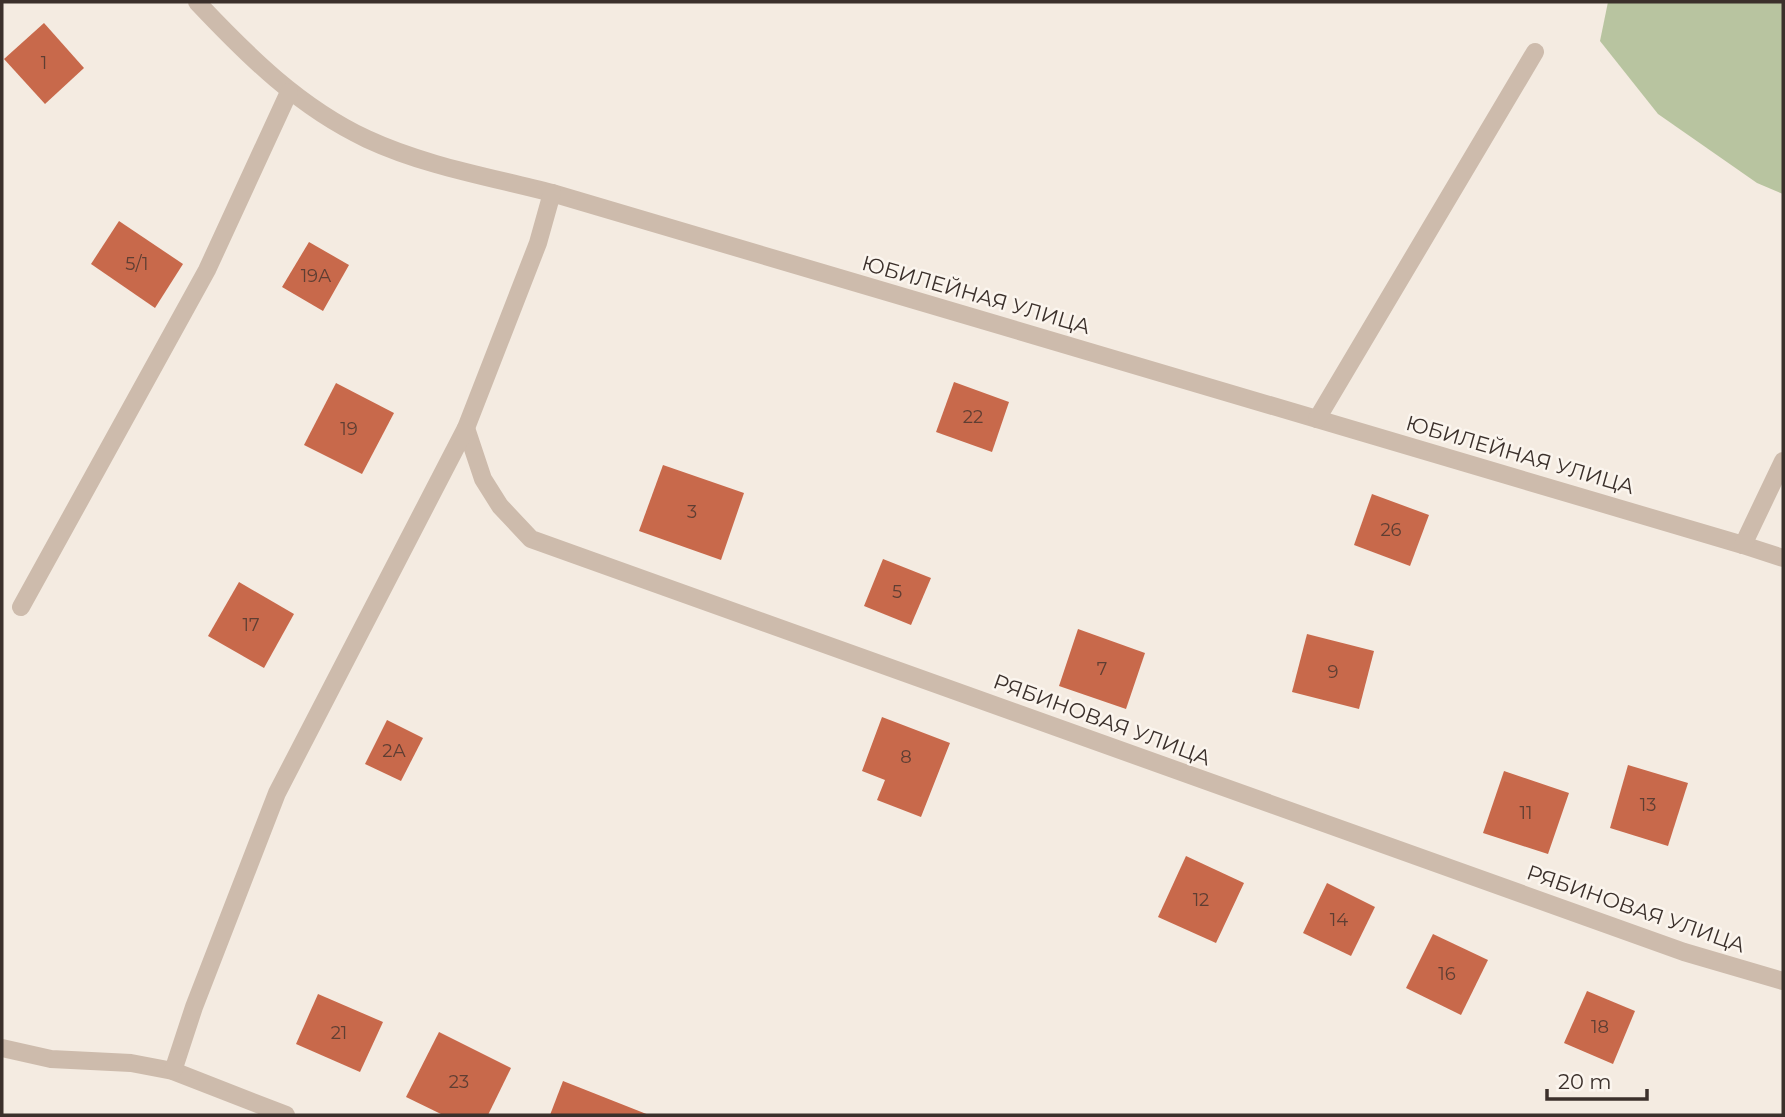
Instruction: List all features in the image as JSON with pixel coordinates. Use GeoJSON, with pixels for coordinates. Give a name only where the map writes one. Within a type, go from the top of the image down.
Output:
{"type":"FeatureCollection","features":[{"type":"Feature","properties":{"kind":"street","name":"ЮБИЛЕЙНАЯ УЛИЦА"},"geometry":{"type":"LineString","coordinates":[[197,2],[244,52],[289,92],[367,139],[417,159],[552,193],[1783,558]]}},
{"type":"Feature","properties":{"kind":"street"},"geometry":{"type":"LineString","coordinates":[[1317,419],[1535,52]]}},
{"type":"Feature","properties":{"kind":"street"},"geometry":{"type":"LineString","coordinates":[[21,607],[207,270],[289,92]]}},
{"type":"Feature","properties":{"kind":"street"},"geometry":{"type":"LineString","coordinates":[[173,1071],[194,1007],[276,793],[466,428],[538,243],[552,193]]}},
{"type":"Feature","properties":{"kind":"street","name":"РЯБИНОВАЯ УЛИЦА"},"geometry":{"type":"LineString","coordinates":[[466,428],[483,479],[500,506],[531,539],[1684,952],[1783,981]]}},
{"type":"Feature","properties":{"kind":"street"},"geometry":{"type":"LineString","coordinates":[[1744,545],[1783,461]]}},
{"type":"Feature","properties":{"kind":"street"},"geometry":{"type":"LineString","coordinates":[[2,1048],[51,1059],[131,1063],[173,1071],[286,1115]]}},
{"type":"Feature","properties":{"kind":"green space"},"geometry":{"type":"Polygon","coordinates":[[[1608,2],[1783,2],[1783,194],[1757,183],[1658,114],[1600,41],[1608,2]]]}},
{"type":"Feature","properties":{"kind":"building"},"geometry":{"type":"Polygon","coordinates":[[[44,23],[84,68],[45,104],[4,59],[44,23]]]}},
{"type":"Feature","properties":{"kind":"building"},"geometry":{"type":"Polygon","coordinates":[[[119,221],[183,264],[155,308],[91,264],[119,221]]]}},
{"type":"Feature","properties":{"kind":"building"},"geometry":{"type":"Polygon","coordinates":[[[309,242],[349,265],[323,311],[282,287],[309,242]]]}},
{"type":"Feature","properties":{"kind":"building"},"geometry":{"type":"Polygon","coordinates":[[[954,382],[1009,402],[992,452],[936,432],[954,382]]]}},
{"type":"Feature","properties":{"kind":"building"},"geometry":{"type":"Polygon","coordinates":[[[336,383],[394,413],[362,474],[304,445],[336,383]]]}},
{"type":"Feature","properties":{"kind":"building"},"geometry":{"type":"Polygon","coordinates":[[[663,465],[744,493],[721,560],[639,531],[663,465]]]}},
{"type":"Feature","properties":{"kind":"building"},"geometry":{"type":"Polygon","coordinates":[[[1372,494],[1429,515],[1410,566],[1354,545],[1372,494]]]}},
{"type":"Feature","properties":{"kind":"building"},"geometry":{"type":"Polygon","coordinates":[[[883,559],[931,578],[911,625],[864,606],[883,559]]]}},
{"type":"Feature","properties":{"kind":"building"},"geometry":{"type":"Polygon","coordinates":[[[239,582],[294,614],[264,668],[208,636],[239,582]]]}},
{"type":"Feature","properties":{"kind":"building"},"geometry":{"type":"Polygon","coordinates":[[[1078,629],[1145,653],[1126,709],[1059,686],[1078,629]]]}},
{"type":"Feature","properties":{"kind":"building"},"geometry":{"type":"Polygon","coordinates":[[[1307,634],[1374,651],[1359,709],[1292,692],[1307,634]]]}},
{"type":"Feature","properties":{"kind":"building"},"geometry":{"type":"Polygon","coordinates":[[[882,717],[950,743],[921,817],[877,800],[885,780],[862,771],[882,717]]]}},
{"type":"Feature","properties":{"kind":"building"},"geometry":{"type":"Polygon","coordinates":[[[387,720],[423,738],[401,781],[365,764],[387,720]]]}},
{"type":"Feature","properties":{"kind":"building"},"geometry":{"type":"Polygon","coordinates":[[[1628,765],[1688,783],[1668,846],[1610,828],[1628,765]]]}},
{"type":"Feature","properties":{"kind":"building"},"geometry":{"type":"Polygon","coordinates":[[[1504,771],[1569,793],[1548,854],[1483,833],[1504,771]]]}},
{"type":"Feature","properties":{"kind":"building"},"geometry":{"type":"Polygon","coordinates":[[[1186,856],[1244,883],[1216,943],[1158,917],[1186,856]]]}},
{"type":"Feature","properties":{"kind":"building"},"geometry":{"type":"Polygon","coordinates":[[[1327,883],[1375,907],[1351,956],[1303,933],[1327,883]]]}},
{"type":"Feature","properties":{"kind":"building"},"geometry":{"type":"Polygon","coordinates":[[[1433,934],[1488,960],[1461,1015],[1406,988],[1433,934]]]}},
{"type":"Feature","properties":{"kind":"building"},"geometry":{"type":"Polygon","coordinates":[[[1587,991],[1635,1011],[1613,1064],[1564,1043],[1587,991]]]}},
{"type":"Feature","properties":{"kind":"building"},"geometry":{"type":"Polygon","coordinates":[[[318,994],[383,1022],[360,1072],[296,1044],[318,994]]]}},
{"type":"Feature","properties":{"kind":"building"},"geometry":{"type":"Polygon","coordinates":[[[439,1032],[511,1068],[488,1115],[443,1115],[406,1097],[439,1032]]]}},
{"type":"Feature","properties":{"kind":"building"},"geometry":{"type":"Polygon","coordinates":[[[563,1081],[649,1115],[550,1115],[563,1081]]]}}]}
